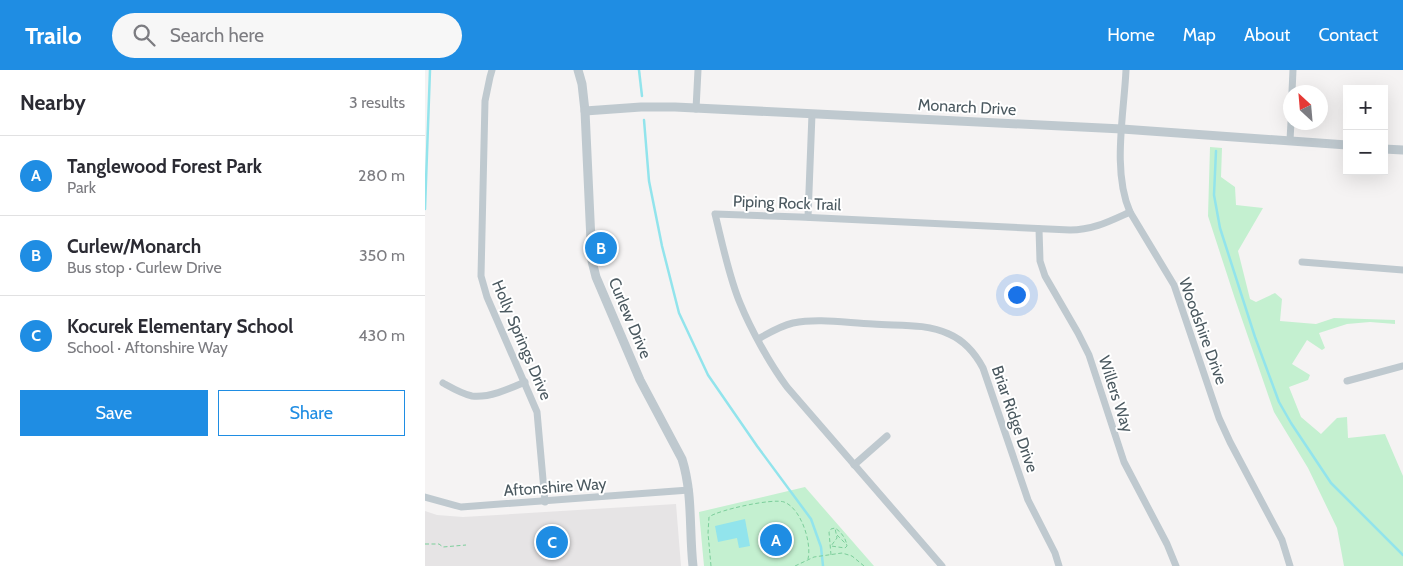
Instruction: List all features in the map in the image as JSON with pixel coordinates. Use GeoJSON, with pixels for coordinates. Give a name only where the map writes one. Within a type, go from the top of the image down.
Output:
{"type":"FeatureCollection","features":[{"type":"Feature","properties":{"kind":"street","name":"Holly Springs Drive"},"geometry":{"type":"LineString","coordinates":[[492,70],[485,101],[481,276],[487,297],[537,412],[545,502]]}},
{"type":"Feature","properties":{"kind":"street","name":"Curlew Drive"},"geometry":{"type":"LineString","coordinates":[[578,70],[582,84],[585,111],[592,261],[596,277],[640,380],[682,459],[689,490],[693,566]]}},
{"type":"Feature","properties":{"kind":"street"},"geometry":{"type":"LineString","coordinates":[[696,108],[698,70]]}},
{"type":"Feature","properties":{"kind":"street","name":"Woodshire Drive"},"geometry":{"type":"LineString","coordinates":[[1126,70],[1121,162],[1121,179],[1126,203],[1174,285],[1219,418],[1282,540],[1290,566]]}},
{"type":"Feature","properties":{"kind":"street"},"geometry":{"type":"LineString","coordinates":[[1292,85],[1293,70]]}},
{"type":"Feature","properties":{"kind":"street","name":"Monarch Drive"},"geometry":{"type":"LineString","coordinates":[[585,111],[675,107],[1122,129],[1343,145]]}},
{"type":"Feature","properties":{"kind":"street"},"geometry":{"type":"LineString","coordinates":[[808,217],[813,114]]}},
{"type":"Feature","properties":{"kind":"street"},"geometry":{"type":"LineString","coordinates":[[1290,140],[1291,130]]}},
{"type":"Feature","properties":{"kind":"street"},"geometry":{"type":"LineString","coordinates":[[1388,148],[1403,150]]}},
{"type":"Feature","properties":{"kind":"street","name":"Piping Rock Trail"},"geometry":{"type":"LineString","coordinates":[[942,566],[787,387],[778,374],[740,304],[715,214],[1070,230],[1090,229],[1130,212]]}},
{"type":"Feature","properties":{"kind":"street","name":"Willers Way"},"geometry":{"type":"LineString","coordinates":[[1039,230],[1040,261],[1045,276],[1089,355],[1124,462],[1167,544],[1176,566]]}},
{"type":"Feature","properties":{"kind":"street"},"geometry":{"type":"LineString","coordinates":[[1302,262],[1403,270]]}},
{"type":"Feature","properties":{"kind":"street","name":"Briar Ridge Drive"},"geometry":{"type":"LineString","coordinates":[[758,339],[778,328],[811,321],[926,327],[957,338],[973,352],[983,368],[1028,500],[1055,553],[1059,566]]}},
{"type":"Feature","properties":{"kind":"street"},"geometry":{"type":"LineString","coordinates":[[1347,381],[1403,366]]}},
{"type":"Feature","properties":{"kind":"street"},"geometry":{"type":"LineString","coordinates":[[443,383],[462,393],[473,396],[486,396],[525,382]]}},
{"type":"Feature","properties":{"kind":"street"},"geometry":{"type":"LineString","coordinates":[[854,465],[887,436]]}},
{"type":"Feature","properties":{"kind":"street","name":"Aftonshire Way"},"geometry":{"type":"LineString","coordinates":[[425,497],[461,507],[689,490]]}},
{"type":"Feature","properties":{"kind":"path"},"geometry":{"type":"LineString","coordinates":[[711,566],[708,533],[709,517],[719,512],[774,502],[786,503],[795,510],[805,527],[809,540],[808,559]]}},
{"type":"Feature","properties":{"kind":"path"},"geometry":{"type":"LineString","coordinates":[[835,528],[837,535],[847,546]]}},
{"type":"Feature","properties":{"kind":"path"},"geometry":{"type":"LineString","coordinates":[[831,555],[829,532],[835,528]]}},
{"type":"Feature","properties":{"kind":"path"},"geometry":{"type":"LineString","coordinates":[[835,528],[845,540],[847,546],[846,554]]}},
{"type":"Feature","properties":{"kind":"path"},"geometry":{"type":"LineString","coordinates":[[831,546],[837,535]]}},
{"type":"Feature","properties":{"kind":"path"},"geometry":{"type":"LineString","coordinates":[[425,544],[439,544],[443,547],[466,545]]}},
{"type":"Feature","properties":{"kind":"path"},"geometry":{"type":"LineString","coordinates":[[831,546],[842,548],[847,546]]}},
{"type":"Feature","properties":{"kind":"path"},"geometry":{"type":"LineString","coordinates":[[795,566],[816,556],[846,554],[856,558],[865,566]]}},
{"type":"Feature","properties":{"kind":"shaded area"},"geometry":{"type":"Polygon","coordinates":[[[676,504],[681,566],[425,566],[425,511],[437,515],[463,517],[676,504]]]}},
{"type":"Feature","properties":{"kind":"green space"},"geometry":{"type":"Polygon","coordinates":[[[1210,147],[1222,148],[1221,177],[1235,187],[1236,205],[1263,208],[1238,251],[1250,299],[1256,302],[1275,293],[1282,299],[1280,321],[1316,324],[1334,318],[1395,320],[1395,324],[1370,322],[1347,324],[1319,333],[1325,348],[1322,350],[1307,340],[1292,364],[1310,375],[1308,380],[1289,387],[1301,417],[1321,434],[1337,418],[1347,417],[1348,438],[1385,434],[1403,476],[1403,566],[1344,566],[1337,528],[1308,468],[1274,412],[1208,216],[1210,147]]]}},
{"type":"Feature","properties":{"kind":"green space"},"geometry":{"type":"Polygon","coordinates":[[[805,487],[874,566],[704,566],[699,512],[805,487]]]}},
{"type":"Feature","properties":{"kind":"water"},"geometry":{"type":"Polygon","coordinates":[[[745,519],[750,546],[739,548],[737,538],[718,542],[715,526],[745,519]]]}},
{"type":"Feature","properties":{"kind":"waterway"},"geometry":{"type":"LineString","coordinates":[[425,209],[430,70]]}},
{"type":"Feature","properties":{"kind":"waterway"},"geometry":{"type":"LineString","coordinates":[[639,70],[642,96]]}},
{"type":"Feature","properties":{"kind":"waterway"},"geometry":{"type":"LineString","coordinates":[[644,120],[649,181],[662,246],[679,313],[708,375],[811,519],[821,547],[823,566]]}},
{"type":"Feature","properties":{"kind":"waterway"},"geometry":{"type":"LineString","coordinates":[[1216,151],[1214,195],[1220,228],[1255,337],[1279,402],[1331,483],[1403,555]]}},
{"type":"Feature","properties":{"kind":"place","name":"Curlew/Monarch"},"geometry":{"type":"Point","coordinates":[601,248]}},
{"type":"Feature","properties":{"kind":"place","name":"Tanglewood Forest Park"},"geometry":{"type":"Point","coordinates":[776,540]}},
{"type":"Feature","properties":{"kind":"place","name":"Kocurek Elementary School"},"geometry":{"type":"Point","coordinates":[552,542]}}]}
